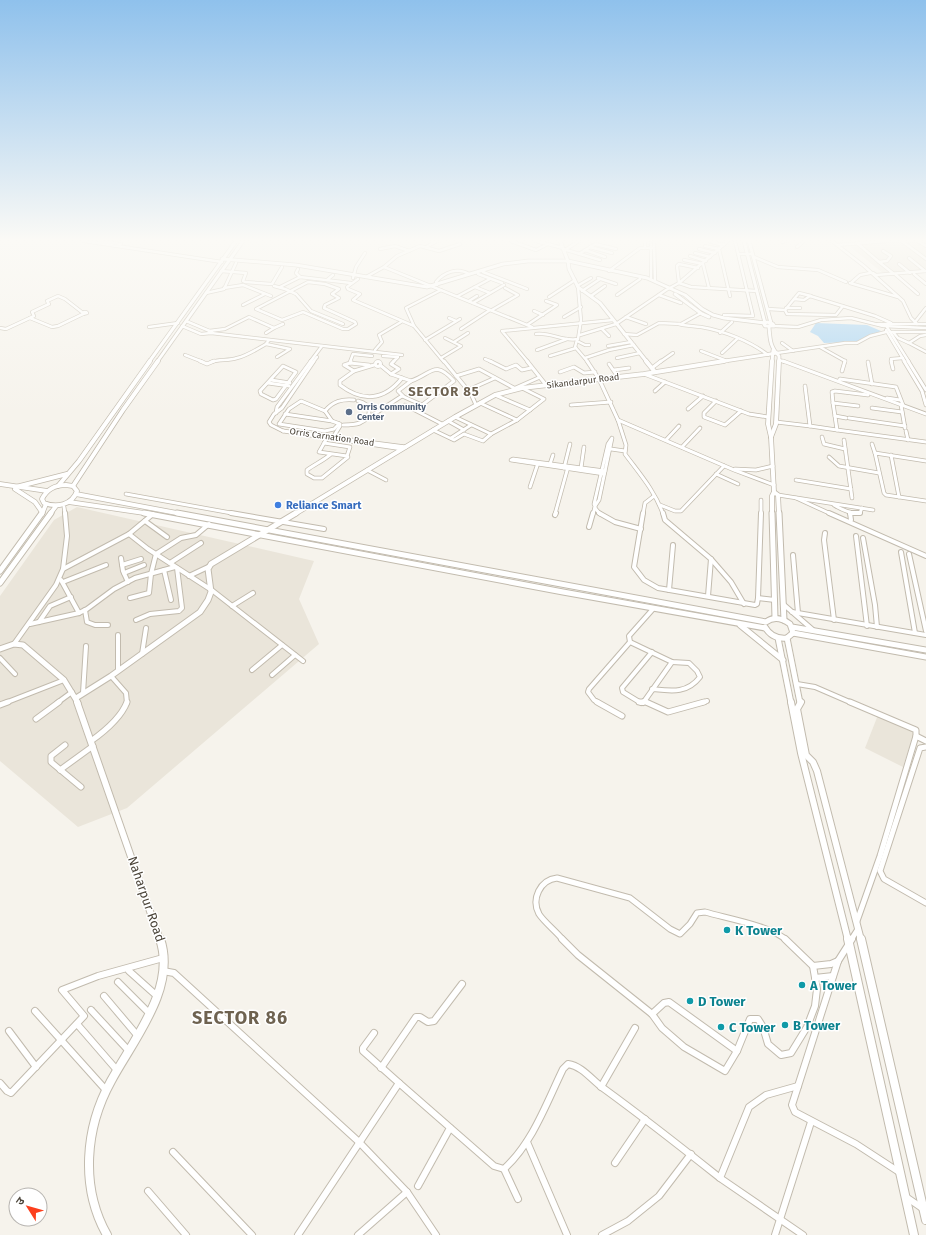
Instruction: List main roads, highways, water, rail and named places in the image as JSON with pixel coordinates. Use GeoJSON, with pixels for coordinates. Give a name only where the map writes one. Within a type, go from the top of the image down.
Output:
{"type":"FeatureCollection","features":[{"type":"Feature","properties":{"kind":"water"},"geometry":{"type":"Polygon","coordinates":[[[816,323],[867,325],[881,331],[856,342],[824,343],[818,336],[810,332],[816,323]]]}},
{"type":"Feature","properties":{"kind":"place","name":"Orris Community Center"},"geometry":{"type":"Point","coordinates":[349,412]}},
{"type":"Feature","properties":{"kind":"place","name":"Reliance Smart"},"geometry":{"type":"Point","coordinates":[278,505]}},
{"type":"Feature","properties":{"kind":"place","name":"K Tower"},"geometry":{"type":"Point","coordinates":[727,930]}},
{"type":"Feature","properties":{"kind":"place","name":"A Tower"},"geometry":{"type":"Point","coordinates":[802,985]}},
{"type":"Feature","properties":{"kind":"place","name":"D Tower"},"geometry":{"type":"Point","coordinates":[690,1001]}},
{"type":"Feature","properties":{"kind":"place","name":"B Tower"},"geometry":{"type":"Point","coordinates":[785,1025]}},
{"type":"Feature","properties":{"kind":"place","name":"C Tower"},"geometry":{"type":"Point","coordinates":[721,1027]}},
{"type":"Feature","properties":{"kind":"district","name":"SECTOR 85"},"geometry":{"type":"Point","coordinates":[444,391]}},
{"type":"Feature","properties":{"kind":"district","name":"SECTOR 86"},"geometry":{"type":"Point","coordinates":[240,1018]}}]}
